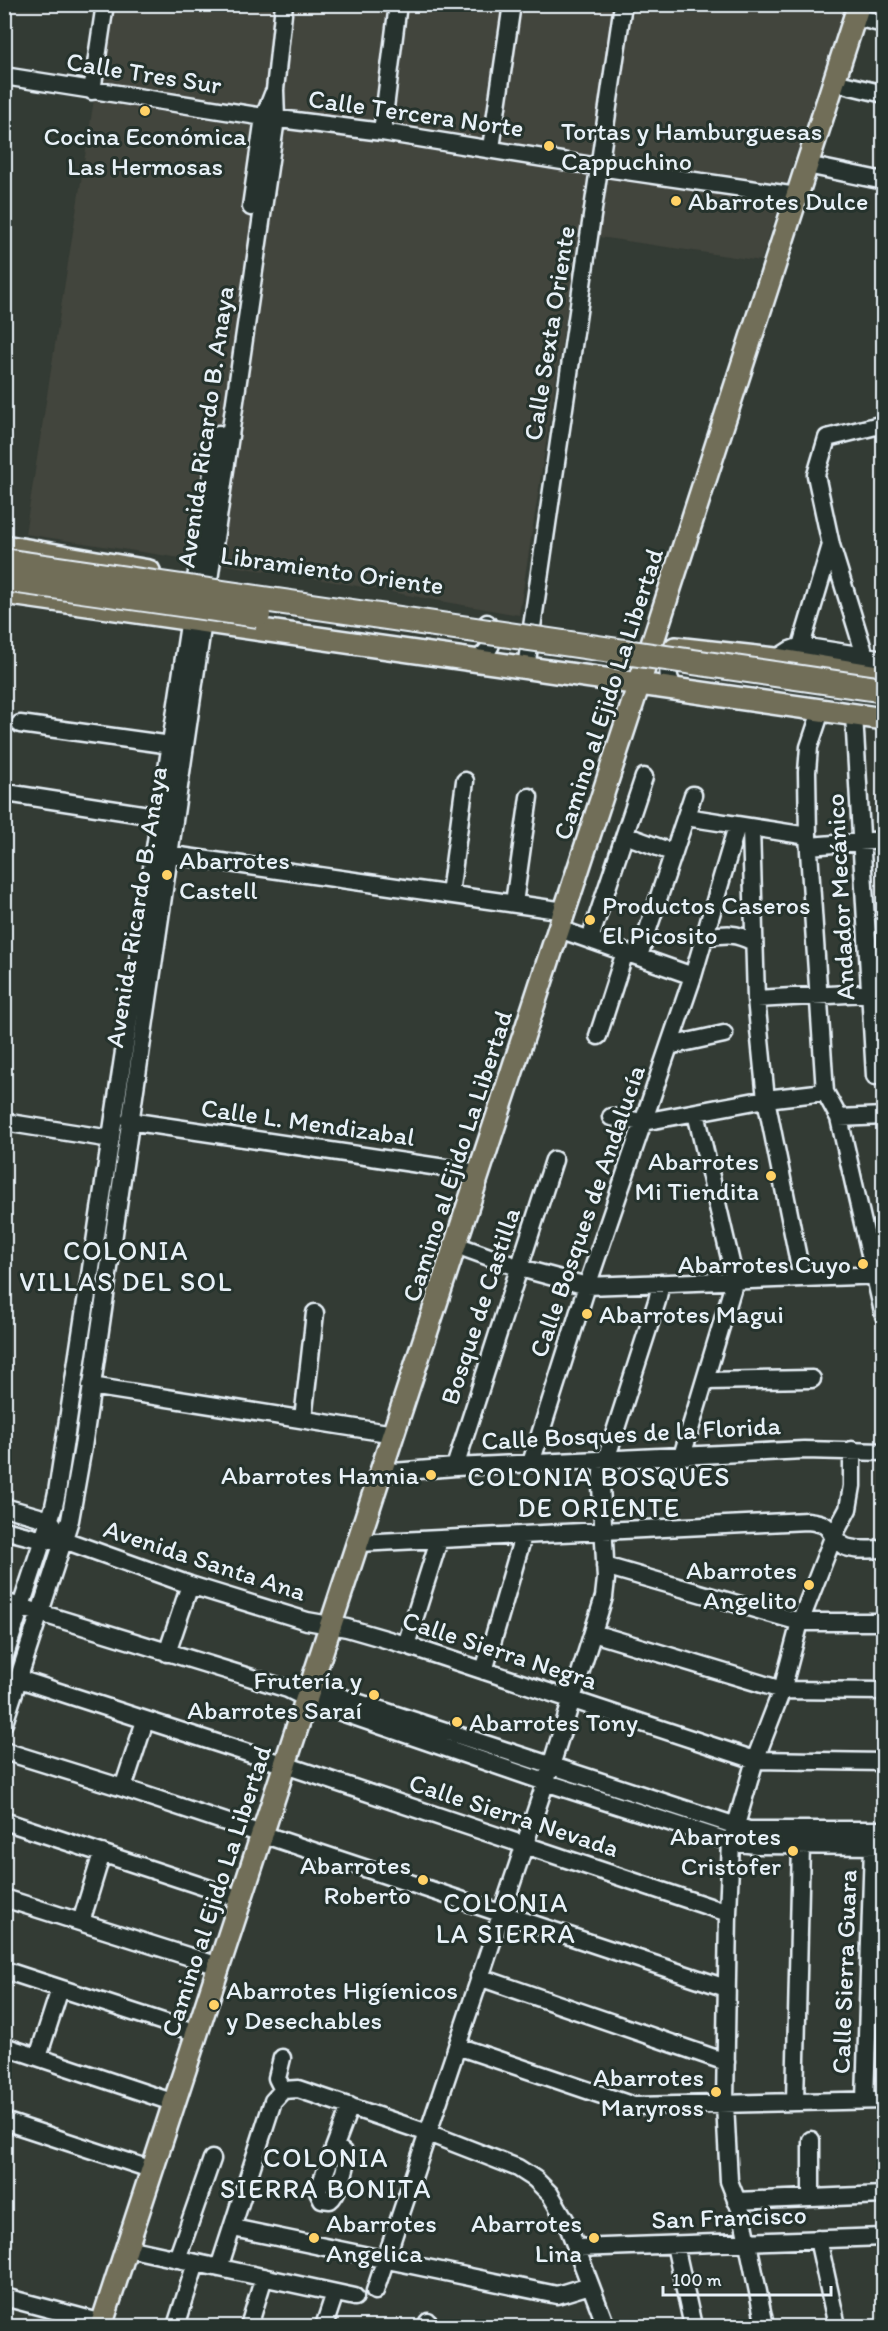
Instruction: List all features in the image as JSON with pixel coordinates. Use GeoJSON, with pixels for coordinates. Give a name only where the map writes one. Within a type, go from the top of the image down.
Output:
{"type":"FeatureCollection","features":[{"type":"Feature","properties":{"kind":"highway","name":"Libramiento Oriente"},"geometry":{"type":"LineString","coordinates":[[4,561],[646,663]]}},
{"type":"Feature","properties":{"kind":"highway"},"geometry":{"type":"LineString","coordinates":[[4,579],[646,663],[884,706]]}},
{"type":"Feature","properties":{"kind":"highway"},"geometry":{"type":"LineString","coordinates":[[646,663],[877,672]]}},
{"type":"Feature","properties":{"kind":"main road","name":"Camino al Ejido La Libertad"},"geometry":{"type":"LineString","coordinates":[[102,2325],[857,11]]}},
{"type":"Feature","properties":{"kind":"main road","name":"Libramiento Oriente"},"geometry":{"type":"LineString","coordinates":[[4,546],[202,580],[531,627],[646,663]]}},
{"type":"Feature","properties":{"kind":"main road"},"geometry":{"type":"LineString","coordinates":[[122,610],[136,609],[147,600],[149,594],[147,580],[143,574],[130,568]]}},
{"type":"Feature","properties":{"kind":"main road"},"geometry":{"type":"LineString","coordinates":[[269,631],[261,629],[256,624],[252,611],[262,593],[275,591]]}},
{"type":"Feature","properties":{"kind":"main road"},"geometry":{"type":"LineString","coordinates":[[4,593],[526,668],[646,663],[680,649],[877,672]]}},
{"type":"Feature","properties":{"kind":"main road"},"geometry":{"type":"LineString","coordinates":[[646,663],[675,689],[884,719]]}},
{"type":"Feature","properties":{"kind":"street"},"geometry":{"type":"LineString","coordinates":[[92,91],[105,4]]}},
{"type":"Feature","properties":{"kind":"street","name":"Avenida Ricardo B. Anaya"},"geometry":{"type":"LineString","coordinates":[[4,1658],[50,1520],[57,1492],[111,1139],[143,981],[163,853],[275,90],[285,4]]}},
{"type":"Feature","properties":{"kind":"street"},"geometry":{"type":"LineString","coordinates":[[382,132],[398,4]]}},
{"type":"Feature","properties":{"kind":"street"},"geometry":{"type":"LineString","coordinates":[[491,148],[512,4]]}},
{"type":"Feature","properties":{"kind":"street","name":"Calle Sexta Oriente"},"geometry":{"type":"LineString","coordinates":[[526,668],[623,4]]}},
{"type":"Feature","properties":{"kind":"street"},"geometry":{"type":"LineString","coordinates":[[857,11],[884,24]]}},
{"type":"Feature","properties":{"kind":"street","name":"Calle Tres Sur"},"geometry":{"type":"LineString","coordinates":[[4,76],[270,118]]}},
{"type":"Feature","properties":{"kind":"street"},"geometry":{"type":"LineString","coordinates":[[834,82],[884,94]]}},
{"type":"Feature","properties":{"kind":"street","name":"Calle Tercera Norte"},"geometry":{"type":"LineString","coordinates":[[270,118],[491,148],[599,167],[797,196]]}},
{"type":"Feature","properties":{"kind":"street"},"geometry":{"type":"LineString","coordinates":[[807,165],[884,181]]}},
{"type":"Feature","properties":{"kind":"street"},"geometry":{"type":"LineString","coordinates":[[877,672],[831,545],[816,475],[827,438],[884,424]]}},
{"type":"Feature","properties":{"kind":"street"},"geometry":{"type":"LineString","coordinates":[[776,659],[801,646],[831,545]]}},
{"type":"Feature","properties":{"kind":"street","name":"Avenida Ricardo B. Anaya"},"geometry":{"type":"LineString","coordinates":[[163,853],[161,817],[171,745],[197,620]]}},
{"type":"Feature","properties":{"kind":"street"},"geometry":{"type":"LineString","coordinates":[[474,661],[487,653],[490,648],[491,632],[486,622]]}},
{"type":"Feature","properties":{"kind":"street"},"geometry":{"type":"LineString","coordinates":[[801,646],[877,672]]}},
{"type":"Feature","properties":{"kind":"street"},"geometry":{"type":"LineString","coordinates":[[675,689],[670,683],[668,667],[675,653],[680,649]]}},
{"type":"Feature","properties":{"kind":"street"},"geometry":{"type":"LineString","coordinates":[[821,711],[809,747],[807,772],[808,841],[825,1092],[839,1118],[880,1275],[884,1316]]}},
{"type":"Feature","properties":{"kind":"street","name":"Andador Mecánico"},"geometry":{"type":"LineString","coordinates":[[854,715],[877,992],[875,1076]]}},
{"type":"Feature","properties":{"kind":"street"},"geometry":{"type":"LineString","coordinates":[[20,724],[171,745]]}},
{"type":"Feature","properties":{"kind":"street"},"geometry":{"type":"LineString","coordinates":[[590,939],[644,777]]}},
{"type":"Feature","properties":{"kind":"street"},"geometry":{"type":"LineString","coordinates":[[450,894],[465,781]]}},
{"type":"Feature","properties":{"kind":"street"},"geometry":{"type":"LineString","coordinates":[[13,794],[161,817]]}},
{"type":"Feature","properties":{"kind":"street"},"geometry":{"type":"LineString","coordinates":[[598,1036],[674,853],[693,795]]}},
{"type":"Feature","properties":{"kind":"street"},"geometry":{"type":"LineString","coordinates":[[514,903],[529,797]]}},
{"type":"Feature","properties":{"kind":"street"},"geometry":{"type":"LineString","coordinates":[[686,817],[808,841],[884,840]]}},
{"type":"Feature","properties":{"kind":"street"},"geometry":{"type":"LineString","coordinates":[[744,827],[756,999],[766,1099],[802,1278]]}},
{"type":"Feature","properties":{"kind":"street","name":"Calle Bosques de Andalucía"},"geometry":{"type":"LineString","coordinates":[[531,1463],[587,1286],[744,827]]}},
{"type":"Feature","properties":{"kind":"street"},"geometry":{"type":"LineString","coordinates":[[625,835],[674,853]]}},
{"type":"Feature","properties":{"kind":"street"},"geometry":{"type":"LineString","coordinates":[[163,853],[514,903],[562,920],[590,939],[693,976]]}},
{"type":"Feature","properties":{"kind":"street"},"geometry":{"type":"LineString","coordinates":[[705,937],[741,935],[753,942]]}},
{"type":"Feature","properties":{"kind":"street","name":"Avenida Ricardo B. Anaya"},"geometry":{"type":"LineString","coordinates":[[4,1724],[64,1540],[73,1504],[129,1121],[143,981]]}},
{"type":"Feature","properties":{"kind":"street"},"geometry":{"type":"LineString","coordinates":[[756,999],[877,992]]}},
{"type":"Feature","properties":{"kind":"street"},"geometry":{"type":"LineString","coordinates":[[669,1046],[724,1034]]}},
{"type":"Feature","properties":{"kind":"street"},"geometry":{"type":"LineString","coordinates":[[611,1117],[643,1122],[766,1099],[825,1092]]}},
{"type":"Feature","properties":{"kind":"street"},"geometry":{"type":"LineString","coordinates":[[682,1456],[735,1280],[696,1113]]}},
{"type":"Feature","properties":{"kind":"street"},"geometry":{"type":"LineString","coordinates":[[839,1118],[884,1116]]}},
{"type":"Feature","properties":{"kind":"street","name":"Calle L. Mendizabal"},"geometry":{"type":"LineString","coordinates":[[129,1121],[479,1173]]}},
{"type":"Feature","properties":{"kind":"street"},"geometry":{"type":"LineString","coordinates":[[4,1122],[111,1139]]}},
{"type":"Feature","properties":{"kind":"street","name":"Bosque de Castilla"},"geometry":{"type":"LineString","coordinates":[[455,1467],[554,1160]]}},
{"type":"Feature","properties":{"kind":"street"},"geometry":{"type":"LineString","coordinates":[[456,1245],[519,1268],[587,1286],[880,1275]]}},
{"type":"Feature","properties":{"kind":"street"},"geometry":{"type":"LineString","coordinates":[[375,2291],[548,1774],[606,1588],[601,1485],[605,1460],[661,1283]]}},
{"type":"Feature","properties":{"kind":"street"},"geometry":{"type":"LineString","coordinates":[[303,1419],[315,1313]]}},
{"type":"Feature","properties":{"kind":"street"},"geometry":{"type":"LineString","coordinates":[[706,1381],[812,1379]]}},
{"type":"Feature","properties":{"kind":"street"},"geometry":{"type":"LineString","coordinates":[[91,1386],[394,1434]]}},
{"type":"Feature","properties":{"kind":"street"},"geometry":{"type":"LineString","coordinates":[[765,2326],[742,2214],[729,2181],[725,2103],[726,1988],[733,1834],[755,1760],[782,1690],[800,1622],[834,1535],[848,1509],[851,1498],[852,1450]]}},
{"type":"Feature","properties":{"kind":"street","name":"Calle Bosques de la Florida"},"geometry":{"type":"LineString","coordinates":[[381,1473],[455,1467],[682,1456],[852,1450],[884,1452]]}},
{"type":"Feature","properties":{"kind":"street"},"geometry":{"type":"LineString","coordinates":[[4,1507],[50,1520]]}},
{"type":"Feature","properties":{"kind":"street","name":"Avenida Santa Ana"},"geometry":{"type":"LineString","coordinates":[[50,1520],[64,1540]]}},
{"type":"Feature","properties":{"kind":"street"},"geometry":{"type":"LineString","coordinates":[[358,1543],[603,1533],[807,1521],[822,1523],[840,1543],[848,1548],[884,1549]]}},
{"type":"Feature","properties":{"kind":"street","name":"Avenida Santa Ana"},"geometry":{"type":"LineString","coordinates":[[4,1530],[43,1540],[64,1540],[190,1585],[307,1621],[331,1625]]}},
{"type":"Feature","properties":{"kind":"street"},"geometry":{"type":"LineString","coordinates":[[484,1671],[523,1536]]}},
{"type":"Feature","properties":{"kind":"street"},"geometry":{"type":"LineString","coordinates":[[406,1645],[440,1540]]}},
{"type":"Feature","properties":{"kind":"street"},"geometry":{"type":"LineString","coordinates":[[605,1566],[800,1622],[884,1622]]}},
{"type":"Feature","properties":{"kind":"street"},"geometry":{"type":"LineString","coordinates":[[167,1653],[190,1585]]}},
{"type":"Feature","properties":{"kind":"street"},"geometry":{"type":"LineString","coordinates":[[4,1602],[167,1653],[288,1689],[309,1693],[733,1834],[760,1831],[884,1830]]}},
{"type":"Feature","properties":{"kind":"street","name":"Calle Sierra Negra"},"geometry":{"type":"LineString","coordinates":[[331,1625],[406,1645],[755,1760],[884,1762]]}},
{"type":"Feature","properties":{"kind":"street"},"geometry":{"type":"LineString","coordinates":[[593,1633],[782,1690],[884,1691]]}},
{"type":"Feature","properties":{"kind":"street","name":"Calle Sierra Nevada"},"geometry":{"type":"LineString","coordinates":[[19,1680],[285,1765],[728,1913]]}},
{"type":"Feature","properties":{"kind":"street"},"geometry":{"type":"LineString","coordinates":[[123,1788],[145,1721]]}},
{"type":"Feature","properties":{"kind":"street"},"geometry":{"type":"LineString","coordinates":[[4,1751],[123,1788],[726,1988]]}},
{"type":"Feature","properties":{"kind":"street"},"geometry":{"type":"LineString","coordinates":[[4,1821],[241,1899]]}},
{"type":"Feature","properties":{"kind":"street"},"geometry":{"type":"LineString","coordinates":[[733,1834],[745,1845],[878,1846]]}},
{"type":"Feature","properties":{"kind":"street"},"geometry":{"type":"LineString","coordinates":[[795,2102],[801,1845]]}},
{"type":"Feature","properties":{"kind":"street","name":"Calle Sierra Guara"},"geometry":{"type":"LineString","coordinates":[[865,2100],[878,1846]]}},
{"type":"Feature","properties":{"kind":"street"},"geometry":{"type":"LineString","coordinates":[[81,1922],[102,1853]]}},
{"type":"Feature","properties":{"kind":"street"},"geometry":{"type":"LineString","coordinates":[[4,1898],[219,1966]]}},
{"type":"Feature","properties":{"kind":"street"},"geometry":{"type":"LineString","coordinates":[[4,1970],[197,2033]]}},
{"type":"Feature","properties":{"kind":"street"},"geometry":{"type":"LineString","coordinates":[[479,1977],[726,2062]]}},
{"type":"Feature","properties":{"kind":"street"},"geometry":{"type":"LineString","coordinates":[[38,2057],[60,1989]]}},
{"type":"Feature","properties":{"kind":"street"},"geometry":{"type":"LineString","coordinates":[[4,2046],[175,2103]]}},
{"type":"Feature","properties":{"kind":"street"},"geometry":{"type":"LineString","coordinates":[[457,2046],[624,2105],[644,2107],[884,2100]]}},
{"type":"Feature","properties":{"kind":"street"},"geometry":{"type":"LineString","coordinates":[[282,2058],[277,2078],[283,2090]]}},
{"type":"Feature","properties":{"kind":"street"},"geometry":{"type":"LineString","coordinates":[[219,2268],[273,2101],[283,2090],[298,2089],[428,2133],[518,2168],[535,2180],[550,2194],[566,2221],[606,2326]]}},
{"type":"Feature","properties":{"kind":"street"},"geometry":{"type":"LineString","coordinates":[[335,2147],[350,2106]]}},
{"type":"Feature","properties":{"kind":"street"},"geometry":{"type":"LineString","coordinates":[[4,2121],[153,2170]]}},
{"type":"Feature","properties":{"kind":"street"},"geometry":{"type":"LineString","coordinates":[[811,2140],[811,2198]]}},
{"type":"Feature","properties":{"kind":"street"},"geometry":{"type":"LineString","coordinates":[[177,2259],[212,2159]]}},
{"type":"Feature","properties":{"kind":"street"},"geometry":{"type":"LineString","coordinates":[[736,2201],[884,2195]]}},
{"type":"Feature","properties":{"kind":"street"},"geometry":{"type":"LineString","coordinates":[[233,2228],[557,2295],[590,2285]]}},
{"type":"Feature","properties":{"kind":"street","name":"San Francisco"},"geometry":{"type":"LineString","coordinates":[[576,2248],[884,2237]]}},
{"type":"Feature","properties":{"kind":"street"},"geometry":{"type":"LineString","coordinates":[[818,2239],[837,2326]]}},
{"type":"Feature","properties":{"kind":"street"},"geometry":{"type":"LineString","coordinates":[[675,2245],[693,2326]]}},
{"type":"Feature","properties":{"kind":"street"},"geometry":{"type":"LineString","coordinates":[[127,2248],[355,2297]]}},
{"type":"Feature","properties":{"kind":"street"},"geometry":{"type":"LineString","coordinates":[[176,2326],[196,2263]]}},
{"type":"Feature","properties":{"kind":"street"},"geometry":{"type":"LineString","coordinates":[[249,2326],[264,2277]]}},
{"type":"Feature","properties":{"kind":"street"},"geometry":{"type":"LineString","coordinates":[[324,2326],[335,2293]]}},
{"type":"Feature","properties":{"kind":"street"},"geometry":{"type":"LineString","coordinates":[[4,2298],[54,2319],[102,2325]]}},
{"type":"Feature","properties":{"kind":"shaded area"},"geometry":{"type":"Polygon","coordinates":[[[109,5],[845,5],[761,261],[579,234],[519,615],[335,582],[25,534],[109,5]]]}},
{"type":"Feature","properties":{"kind":"place","name":"Cocina Económica Las Hermosas"},"geometry":{"type":"Point","coordinates":[145,111]}},
{"type":"Feature","properties":{"kind":"place","name":"Tortas y Hamburguesas Cappuchino"},"geometry":{"type":"Point","coordinates":[549,146]}},
{"type":"Feature","properties":{"kind":"place","name":"Abarrotes Dulce"},"geometry":{"type":"Point","coordinates":[676,201]}},
{"type":"Feature","properties":{"kind":"place","name":"Abarrotes Castell"},"geometry":{"type":"Point","coordinates":[167,875]}},
{"type":"Feature","properties":{"kind":"place","name":"Productos Caseros El Picosito"},"geometry":{"type":"Point","coordinates":[590,920]}},
{"type":"Feature","properties":{"kind":"place","name":"Abarrotes Mi Tiendita"},"geometry":{"type":"Point","coordinates":[771,1176]}},
{"type":"Feature","properties":{"kind":"place","name":"Abarrotes Cuyo"},"geometry":{"type":"Point","coordinates":[863,1264]}},
{"type":"Feature","properties":{"kind":"place","name":"Abarrotes Magui"},"geometry":{"type":"Point","coordinates":[587,1314]}},
{"type":"Feature","properties":{"kind":"place","name":"Abarrotes Hannia"},"geometry":{"type":"Point","coordinates":[431,1475]}},
{"type":"Feature","properties":{"kind":"place","name":"Abarrotes Angelito"},"geometry":{"type":"Point","coordinates":[809,1585]}},
{"type":"Feature","properties":{"kind":"place","name":"Frutería y Abarrotes Saraí"},"geometry":{"type":"Point","coordinates":[374,1695]}},
{"type":"Feature","properties":{"kind":"place","name":"Abarrotes Tony"},"geometry":{"type":"Point","coordinates":[457,1722]}},
{"type":"Feature","properties":{"kind":"place","name":"Abarrotes Cristofer"},"geometry":{"type":"Point","coordinates":[793,1851]}},
{"type":"Feature","properties":{"kind":"place","name":"Abarrotes Roberto"},"geometry":{"type":"Point","coordinates":[423,1880]}},
{"type":"Feature","properties":{"kind":"place","name":"Abarrotes Higíenicos y Desechables"},"geometry":{"type":"Point","coordinates":[214,2005]}},
{"type":"Feature","properties":{"kind":"place","name":"Abarrotes Maryross"},"geometry":{"type":"Point","coordinates":[716,2092]}},
{"type":"Feature","properties":{"kind":"place","name":"Abarrotes Angelica"},"geometry":{"type":"Point","coordinates":[314,2238]}},
{"type":"Feature","properties":{"kind":"place","name":"Abarrotes Lina"},"geometry":{"type":"Point","coordinates":[594,2238]}},
{"type":"Feature","properties":{"kind":"district","name":"COLONIA VILLAS DEL SOL"},"geometry":{"type":"Point","coordinates":[126,1266]}},
{"type":"Feature","properties":{"kind":"district","name":"COLONIA BOSQUES DE ORIENTE"},"geometry":{"type":"Point","coordinates":[599,1492]}},
{"type":"Feature","properties":{"kind":"district","name":"COLONIA LA SIERRA"},"geometry":{"type":"Point","coordinates":[506,1918]}},
{"type":"Feature","properties":{"kind":"district","name":"COLONIA SIERRA BONITA"},"geometry":{"type":"Point","coordinates":[326,2172]}}]}
